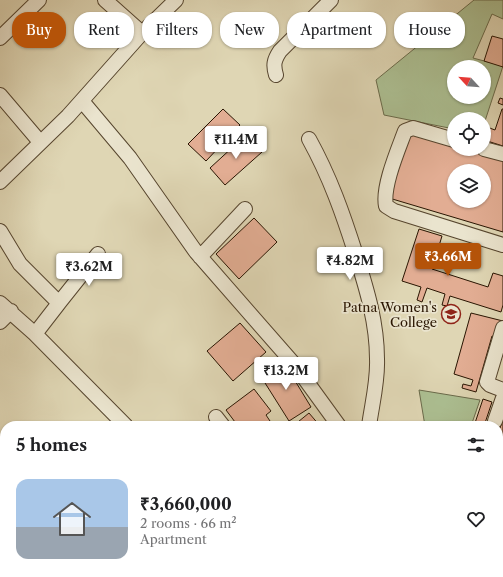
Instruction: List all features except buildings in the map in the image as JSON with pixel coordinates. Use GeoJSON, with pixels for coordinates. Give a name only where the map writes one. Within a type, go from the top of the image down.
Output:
{"type":"FeatureCollection","features":[{"type":"Feature","properties":{"kind":"street"},"geometry":{"type":"LineString","coordinates":[[0,38],[39,0]]}},
{"type":"Feature","properties":{"kind":"street"},"geometry":{"type":"LineString","coordinates":[[0,182],[82,101],[142,33],[105,0]]}},
{"type":"Feature","properties":{"kind":"street"},"geometry":{"type":"LineString","coordinates":[[164,12],[176,0]]}},
{"type":"Feature","properties":{"kind":"street"},"geometry":{"type":"LineString","coordinates":[[276,75],[274,65],[275,57],[331,0]]}},
{"type":"Feature","properties":{"kind":"street"},"geometry":{"type":"LineString","coordinates":[[0,95],[40,142]]}},
{"type":"Feature","properties":{"kind":"street"},"geometry":{"type":"LineString","coordinates":[[82,101],[130,158],[200,257],[294,364],[334,421]]}},
{"type":"Feature","properties":{"kind":"street"},"geometry":{"type":"LineString","coordinates":[[447,138],[413,128],[405,131],[388,185],[385,200],[386,206],[394,211],[503,245]]}},
{"type":"Feature","properties":{"kind":"street"},"geometry":{"type":"LineString","coordinates":[[309,139],[325,167],[343,210],[371,307],[377,362],[369,421]]}},
{"type":"Feature","properties":{"kind":"street"},"geometry":{"type":"LineString","coordinates":[[491,151],[503,154]]}},
{"type":"Feature","properties":{"kind":"street"},"geometry":{"type":"LineString","coordinates":[[200,257],[245,209]]}},
{"type":"Feature","properties":{"kind":"street"},"geometry":{"type":"LineString","coordinates":[[0,231],[20,264],[59,303]]}},
{"type":"Feature","properties":{"kind":"street"},"geometry":{"type":"LineString","coordinates":[[35,334],[98,254]]}},
{"type":"Feature","properties":{"kind":"street"},"geometry":{"type":"LineString","coordinates":[[0,322],[5,307],[35,334],[121,421]]}},
{"type":"Feature","properties":{"kind":"street"},"geometry":{"type":"LineString","coordinates":[[503,328],[487,382],[490,386],[503,390]]}},
{"type":"Feature","properties":{"kind":"street"},"geometry":{"type":"LineString","coordinates":[[495,421],[503,398]]}},
{"type":"Feature","properties":{"kind":"green space"},"geometry":{"type":"Polygon","coordinates":[[[474,0],[503,0],[503,19],[492,14],[473,58],[480,60],[447,60],[447,104],[491,104],[488,112],[447,112],[447,128],[384,115],[376,80],[415,48],[465,48],[465,12],[459,12],[474,0]]]}},
{"type":"Feature","properties":{"kind":"green space"},"geometry":{"type":"Polygon","coordinates":[[[491,63],[503,66],[491,103],[491,63]]]}},
{"type":"Feature","properties":{"kind":"green space"},"geometry":{"type":"Polygon","coordinates":[[[419,390],[480,400],[473,421],[424,421],[419,390]]]}},
{"type":"Feature","properties":{"kind":"place","name":"Patna Women's College"},"geometry":{"type":"Point","coordinates":[451,314]}}]}
